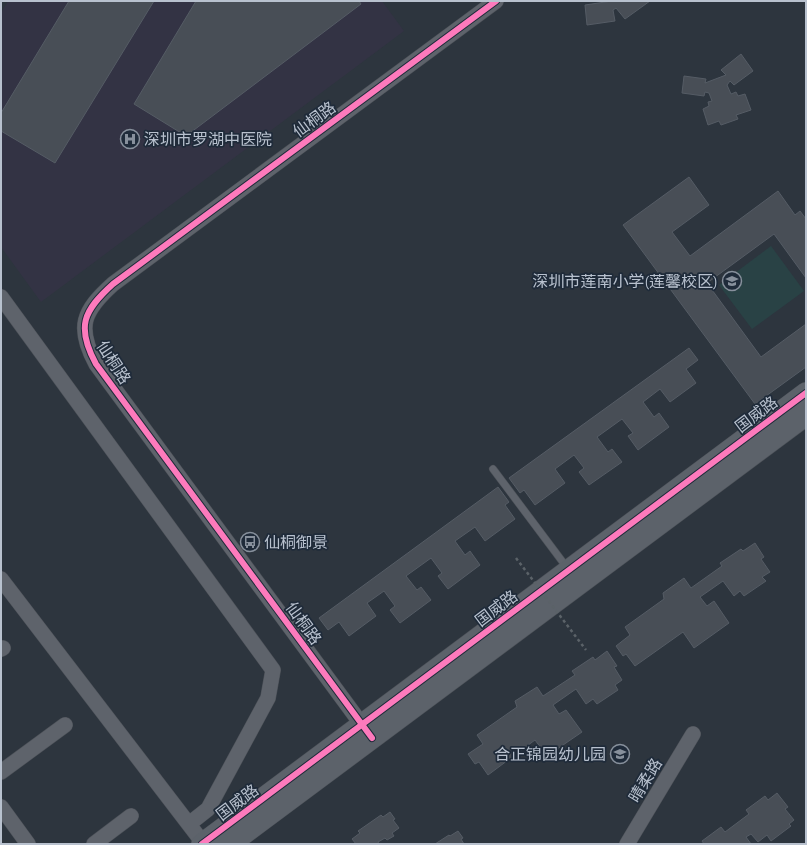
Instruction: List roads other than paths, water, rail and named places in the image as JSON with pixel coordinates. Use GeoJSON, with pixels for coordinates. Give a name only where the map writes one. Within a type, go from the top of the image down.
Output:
{"type":"FeatureCollection","features":[{"type":"Feature","properties":{"kind":"street","name":"仙桐路"},"geometry":{"type":"LineString","coordinates":[[367,731],[96,364],[86,343],[84,330],[87,316],[94,304],[113,284],[496,1]]}},
{"type":"Feature","properties":{"kind":"street"},"geometry":{"type":"LineString","coordinates":[[1,297],[273,670],[268,698],[212,802],[208,809],[189,824]]}},
{"type":"Feature","properties":{"kind":"street","name":"国威路"},"geometry":{"type":"LineString","coordinates":[[203,844],[367,731],[759,439],[806,393]]}},
{"type":"Feature","properties":{"kind":"street","name":"国威路"},"geometry":{"type":"LineString","coordinates":[[759,439],[806,415]]}},
{"type":"Feature","properties":{"kind":"street"},"geometry":{"type":"LineString","coordinates":[[1,579],[203,844]]}},
{"type":"Feature","properties":{"kind":"street"},"geometry":{"type":"LineString","coordinates":[[1,772],[65,725]]}},
{"type":"Feature","properties":{"kind":"street","name":"国威路"},"geometry":{"type":"LineString","coordinates":[[230,844],[367,731]]}},
{"type":"Feature","properties":{"kind":"street","name":"晴柔路"},"geometry":{"type":"LineString","coordinates":[[627,844],[693,734]]}},
{"type":"Feature","properties":{"kind":"street"},"geometry":{"type":"LineString","coordinates":[[1,807],[28,844]]}},
{"type":"Feature","properties":{"kind":"street"},"geometry":{"type":"LineString","coordinates":[[94,844],[131,816]]}},
{"type":"Feature","properties":{"kind":"lane"},"geometry":{"type":"LineString","coordinates":[[493,469],[574,577]]}},
{"type":"Feature","properties":{"kind":"place","name":"深圳市罗湖中医院"},"geometry":{"type":"Point","coordinates":[130,139]}},
{"type":"Feature","properties":{"kind":"place","name":"深圳市莲南小学(莲馨校区)"},"geometry":{"type":"Point","coordinates":[732,281]}},
{"type":"Feature","properties":{"kind":"place","name":"仙桐御景"},"geometry":{"type":"Point","coordinates":[250,542]}},
{"type":"Feature","properties":{"kind":"place","name":"合正锦园幼儿园"},"geometry":{"type":"Point","coordinates":[620,754]}}]}
